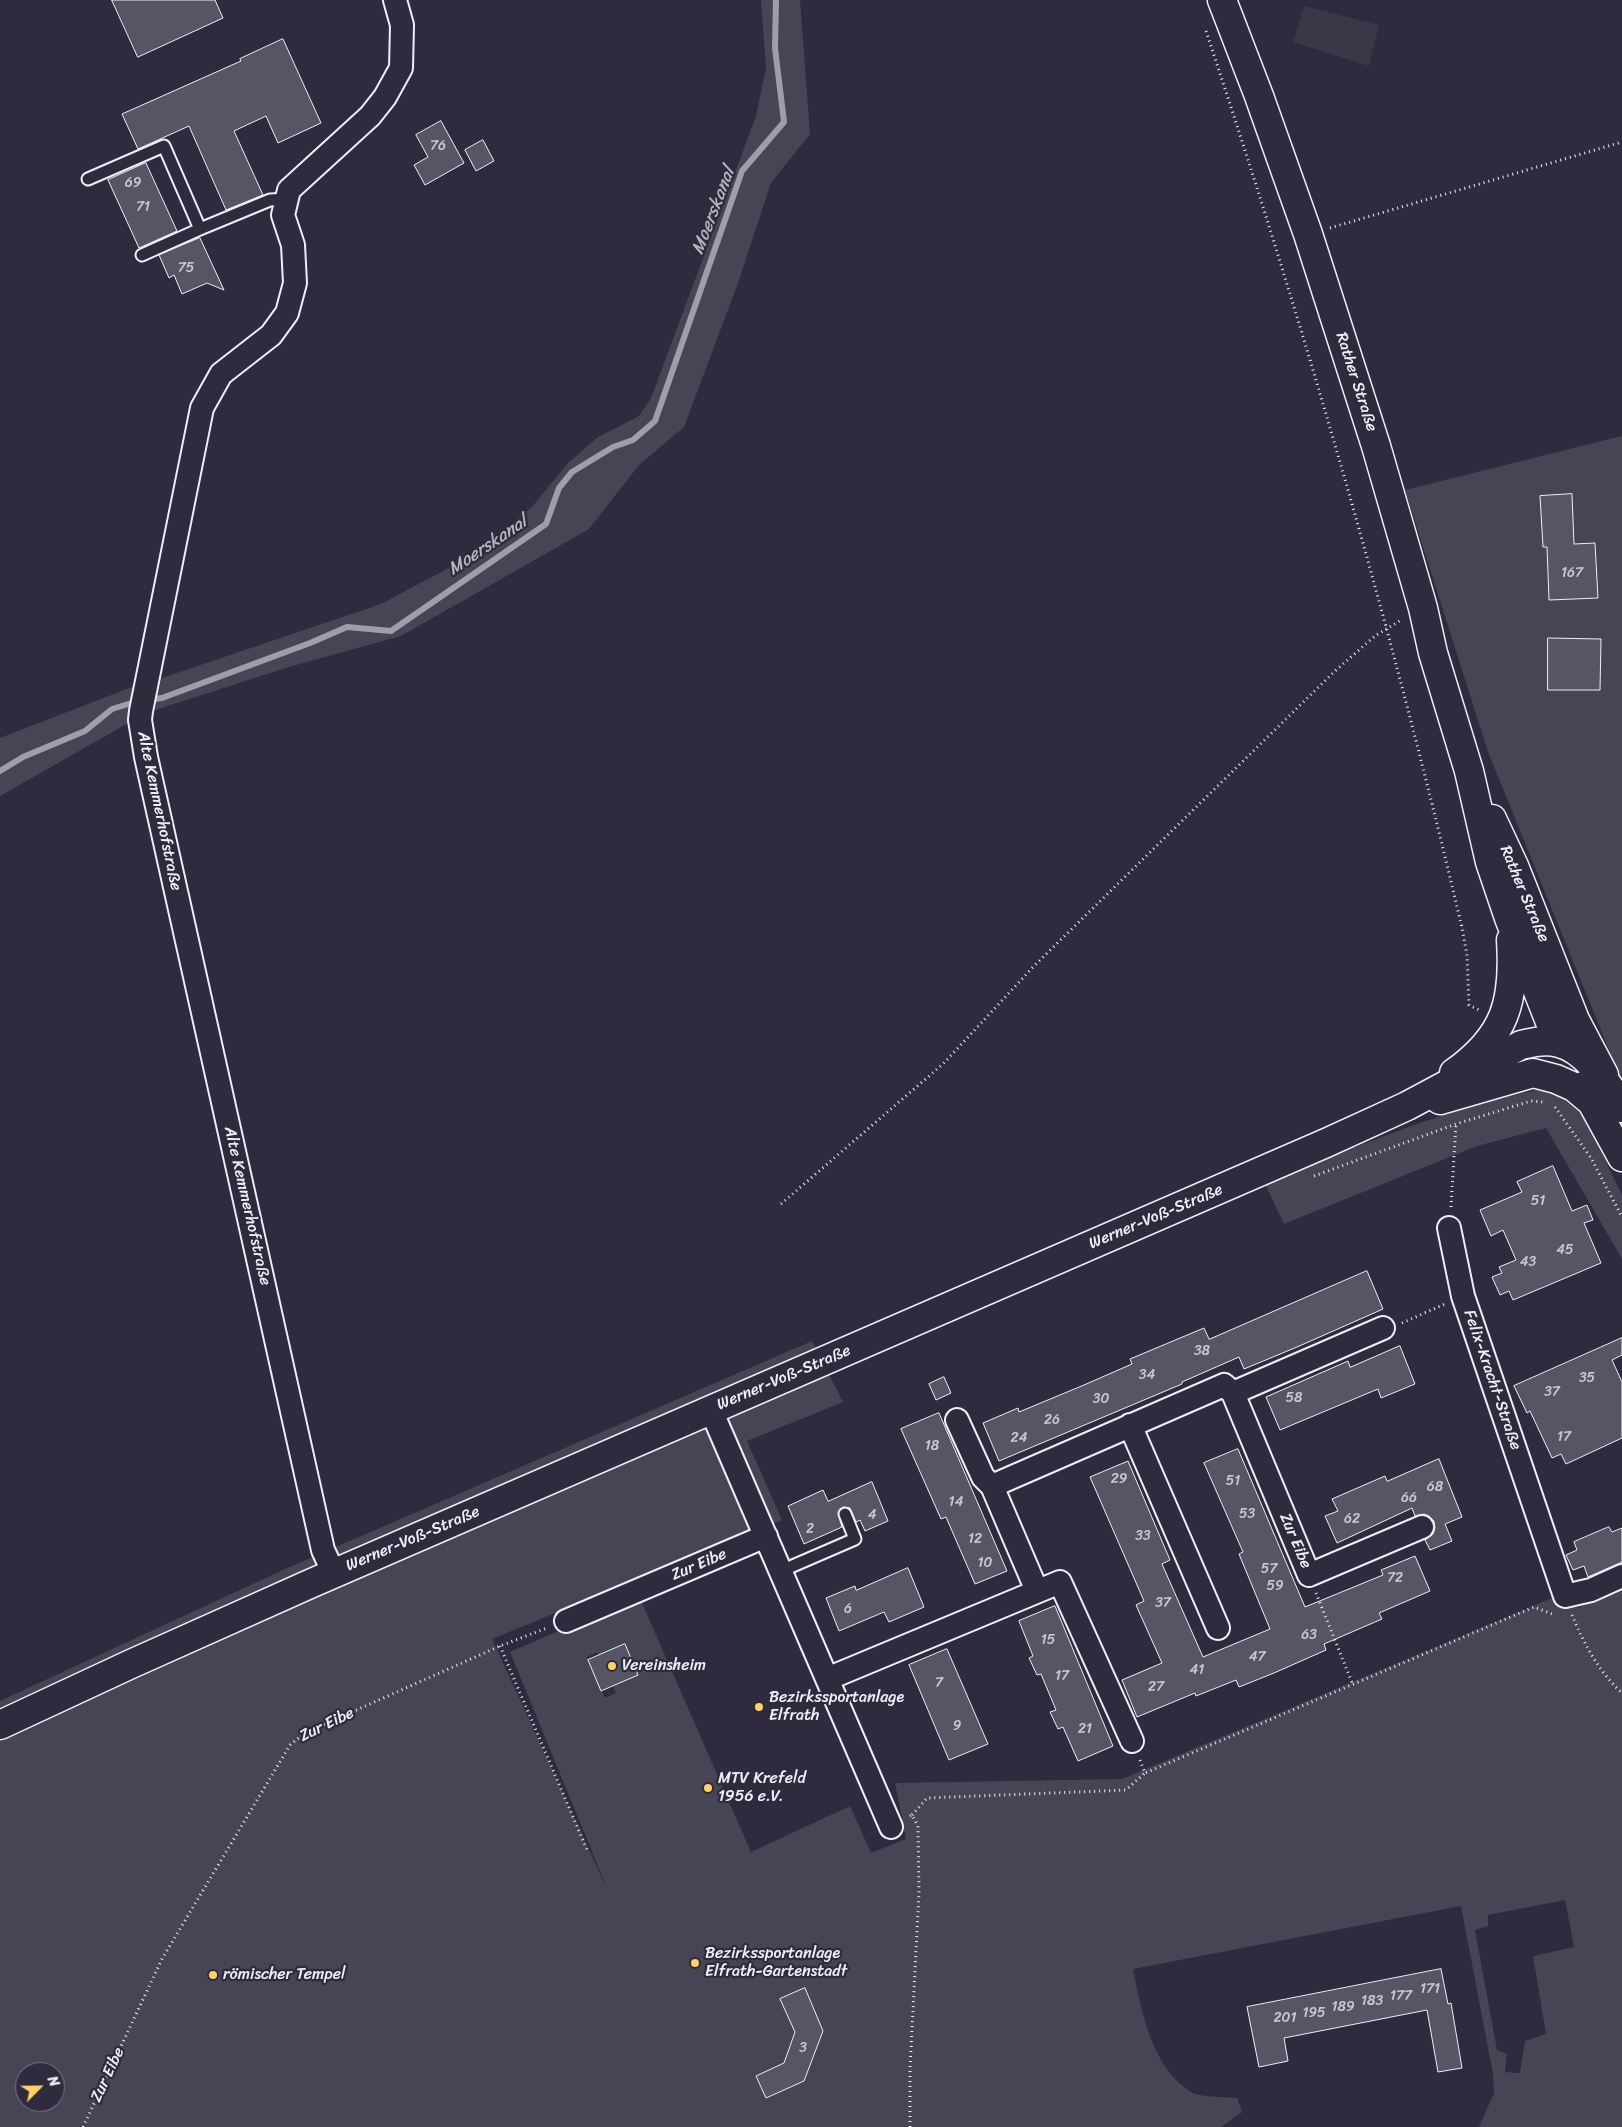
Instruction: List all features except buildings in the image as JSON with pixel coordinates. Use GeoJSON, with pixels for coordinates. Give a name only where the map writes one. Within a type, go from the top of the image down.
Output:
{"type":"FeatureCollection","features":[{"type":"Feature","properties":{"kind":"main road","name":"Rather Straße"},"geometry":{"type":"LineString","coordinates":[[1222,0],[1259,96],[1308,234],[1376,446],[1423,608],[1433,653],[1469,771],[1490,862],[1509,918],[1564,1047],[1601,1094],[1622,1108]]}},
{"type":"Feature","properties":{"kind":"main road","name":"Rather Straße"},"geometry":{"type":"LineString","coordinates":[[1469,771],[1514,866],[1575,1020],[1622,1158]]}},
{"type":"Feature","properties":{"kind":"main road","name":"Rather Straße"},"geometry":{"type":"LineString","coordinates":[[1407,1106],[1475,1058],[1490,1041],[1502,1022],[1507,1008],[1513,963],[1509,918]]}},
{"type":"Feature","properties":{"kind":"main road"},"geometry":{"type":"LineString","coordinates":[[1407,1106],[1453,1111],[1533,1073],[1554,1066],[1564,1047],[1573,1037],[1575,1020]]}},
{"type":"Feature","properties":{"kind":"main road","name":"Werner-Voß-Straße"},"geometry":{"type":"LineString","coordinates":[[0,1725],[140,1660],[334,1574],[1407,1106],[1521,1045],[1536,1041],[1564,1047]]}},
{"type":"Feature","properties":{"kind":"main road"},"geometry":{"type":"LineString","coordinates":[[1533,1073],[1601,1094]]}},
{"type":"Feature","properties":{"kind":"street","name":"Alte Kemmerhofstraße"},"geometry":{"type":"LineString","coordinates":[[334,1574],[321,1540],[146,757],[140,720],[142,701],[202,408],[221,374],[271,336],[287,313],[295,283],[293,245],[283,216],[290,190],[370,116],[385,97],[401,68],[402,24],[395,0]]}},
{"type":"Feature","properties":{"kind":"street","name":"Felix-Kracht-Straße"},"geometry":{"type":"LineString","coordinates":[[1449,1228],[1463,1296],[1564,1609]]}},
{"type":"Feature","properties":{"kind":"street"},"geometry":{"type":"LineString","coordinates":[[992,1486],[1224,1385],[1233,1393],[1383,1328]]}},
{"type":"Feature","properties":{"kind":"street","name":"Zur Eibe"},"geometry":{"type":"LineString","coordinates":[[1233,1393],[1309,1576],[1422,1527]]}},
{"type":"Feature","properties":{"kind":"street"},"geometry":{"type":"LineString","coordinates":[[712,1410],[891,1827]]}},
{"type":"Feature","properties":{"kind":"street"},"geometry":{"type":"LineString","coordinates":[[958,1420],[983,1478],[992,1486],[1037,1591]]}},
{"type":"Feature","properties":{"kind":"street"},"geometry":{"type":"LineString","coordinates":[[1130,1425],[1218,1628]]}},
{"type":"Feature","properties":{"kind":"street","name":"Zur Eibe"},"geometry":{"type":"LineString","coordinates":[[566,1621],[766,1536]]}},
{"type":"Feature","properties":{"kind":"street"},"geometry":{"type":"LineString","coordinates":[[1564,1609],[1591,1590],[1622,1576]]}},
{"type":"Feature","properties":{"kind":"street"},"geometry":{"type":"LineString","coordinates":[[827,1679],[1060,1582],[1132,1741]]}},
{"type":"Feature","properties":{"kind":"lane"},"geometry":{"type":"LineString","coordinates":[[88,179],[164,146],[200,229]]}},
{"type":"Feature","properties":{"kind":"lane"},"geometry":{"type":"LineString","coordinates":[[142,255],[270,200],[288,199]]}},
{"type":"Feature","properties":{"kind":"lane"},"geometry":{"type":"LineString","coordinates":[[781,1571],[855,1539],[845,1514]]}},
{"type":"Feature","properties":{"kind":"path"},"geometry":{"type":"LineString","coordinates":[[1205,27],[1288,290],[1353,506],[1387,628],[1462,928],[1467,956],[1469,1005],[1502,1022]]}},
{"type":"Feature","properties":{"kind":"path"},"geometry":{"type":"LineString","coordinates":[[1308,234],[1622,142]]}},
{"type":"Feature","properties":{"kind":"path"},"geometry":{"type":"LineString","coordinates":[[782,1204],[943,1064],[1035,965],[1335,671],[1375,636],[1423,608]]}},
{"type":"Feature","properties":{"kind":"path"},"geometry":{"type":"LineString","coordinates":[[1531,1101],[1533,1073]]}},
{"type":"Feature","properties":{"kind":"path"},"geometry":{"type":"LineString","coordinates":[[1310,1178],[1453,1111],[1531,1101],[1546,1102]]}},
{"type":"Feature","properties":{"kind":"path"},"geometry":{"type":"LineString","coordinates":[[1552,1105],[1558,1108],[1591,1158],[1622,1217]]}},
{"type":"Feature","properties":{"kind":"path"},"geometry":{"type":"LineString","coordinates":[[1449,1228],[1453,1111]]}},
{"type":"Feature","properties":{"kind":"path"},"geometry":{"type":"LineString","coordinates":[[1383,1328],[1398,1325],[1463,1296]]}},
{"type":"Feature","properties":{"kind":"path"},"geometry":{"type":"LineString","coordinates":[[1309,1576],[1353,1685]]}},
{"type":"Feature","properties":{"kind":"path"},"geometry":{"type":"LineString","coordinates":[[891,1827],[912,1815],[927,1798],[1126,1790],[1146,1773],[1534,1607],[1564,1609]]}},
{"type":"Feature","properties":{"kind":"path"},"geometry":{"type":"LineString","coordinates":[[1563,1619],[1564,1609]]}},
{"type":"Feature","properties":{"kind":"path"},"geometry":{"type":"LineString","coordinates":[[1564,1609],[1608,1681],[1622,1694]]}},
{"type":"Feature","properties":{"kind":"path","name":"Zur Eibe"},"geometry":{"type":"LineString","coordinates":[[84,2127],[162,1959],[290,1745],[305,1733],[500,1646],[566,1621]]}},
{"type":"Feature","properties":{"kind":"path"},"geometry":{"type":"LineString","coordinates":[[500,1646],[588,1852]]}},
{"type":"Feature","properties":{"kind":"path"},"geometry":{"type":"LineString","coordinates":[[1132,1741],[1146,1773]]}},
{"type":"Feature","properties":{"kind":"path"},"geometry":{"type":"LineString","coordinates":[[910,2127],[910,2069],[918,1892],[918,1826],[912,1815]]}},
{"type":"Feature","properties":{"kind":"shaded area"},"geometry":{"type":"Polygon","coordinates":[[[761,0],[800,0],[810,134],[771,183],[738,283],[684,427],[639,465],[589,529],[401,636],[289,667],[149,712],[153,681],[381,604],[469,557],[532,507],[568,463],[598,437],[639,416],[651,398],[756,116],[766,68],[761,0]]]}},
{"type":"Feature","properties":{"kind":"shaded area"},"geometry":{"type":"Polygon","coordinates":[[[1304,6],[1379,25],[1369,66],[1293,42],[1304,6]]]}},
{"type":"Feature","properties":{"kind":"shaded area"},"geometry":{"type":"Polygon","coordinates":[[[1622,436],[1622,1082],[1488,752],[1405,490],[1622,436]]]}},
{"type":"Feature","properties":{"kind":"shaded area"},"geometry":{"type":"Polygon","coordinates":[[[137,685],[132,721],[0,796],[0,738],[137,685]]]}},
{"type":"Feature","properties":{"kind":"shaded area"},"geometry":{"type":"Polygon","coordinates":[[[1542,1089],[1567,1095],[1585,1119],[1622,1195],[1622,1259],[1546,1128],[1477,1146],[1284,1224],[1265,1184],[1401,1130],[1471,1107],[1542,1089]]]}},
{"type":"Feature","properties":{"kind":"shaded area"},"geometry":{"type":"Polygon","coordinates":[[[812,1341],[843,1402],[747,1441],[782,1520],[492,1639],[609,1893],[510,1652],[639,1596],[751,1852],[850,1806],[871,1853],[906,1839],[895,1783],[1122,1779],[1552,1598],[1578,1608],[1622,1589],[1622,2127],[1479,2127],[1494,2093],[1493,2074],[1461,1906],[1133,1969],[1150,2037],[1167,2068],[1178,2082],[1195,2094],[1237,2098],[1242,2112],[1221,2127],[0,2127],[0,1701],[285,1569],[812,1341]],[[597,1652],[587,1657],[605,1698],[616,1693],[597,1652]],[[1565,1900],[1488,1915],[1488,1926],[1475,1930],[1497,2050],[1507,2054],[1505,2072],[1520,2073],[1525,2041],[1546,2034],[1533,1956],[1574,1947],[1565,1900]],[[804,1988],[781,1999],[795,2032],[784,2063],[756,2076],[767,2098],[804,2081],[823,2031],[804,1988]]]}},
{"type":"Feature","properties":{"kind":"waterway","name":"Moerskanal"},"geometry":{"type":"LineString","coordinates":[[148,700],[162,698],[310,643],[347,627],[391,631],[546,524],[559,488],[572,472],[613,447],[633,440],[655,421],[742,171],[784,122],[775,48],[776,0]]}},
{"type":"Feature","properties":{"kind":"waterway","name":"Moerskanal"},"geometry":{"type":"LineString","coordinates":[[0,771],[23,757],[85,731],[112,709],[138,701]]}},
{"type":"Feature","properties":{"kind":"place","name":"Vereinsheim"},"geometry":{"type":"Point","coordinates":[612,1666]}},
{"type":"Feature","properties":{"kind":"place","name":"Bezirkssportanlage Elfrath"},"geometry":{"type":"Point","coordinates":[759,1707]}},
{"type":"Feature","properties":{"kind":"place","name":"MTV Krefeld 1956 e.V."},"geometry":{"type":"Point","coordinates":[708,1788]}},
{"type":"Feature","properties":{"kind":"place","name":"Bezirkssportanlage Elfrath-Gartenstadt"},"geometry":{"type":"Point","coordinates":[695,1963]}},
{"type":"Feature","properties":{"kind":"place","name":"römischer Tempel"},"geometry":{"type":"Point","coordinates":[213,1975]}}]}
